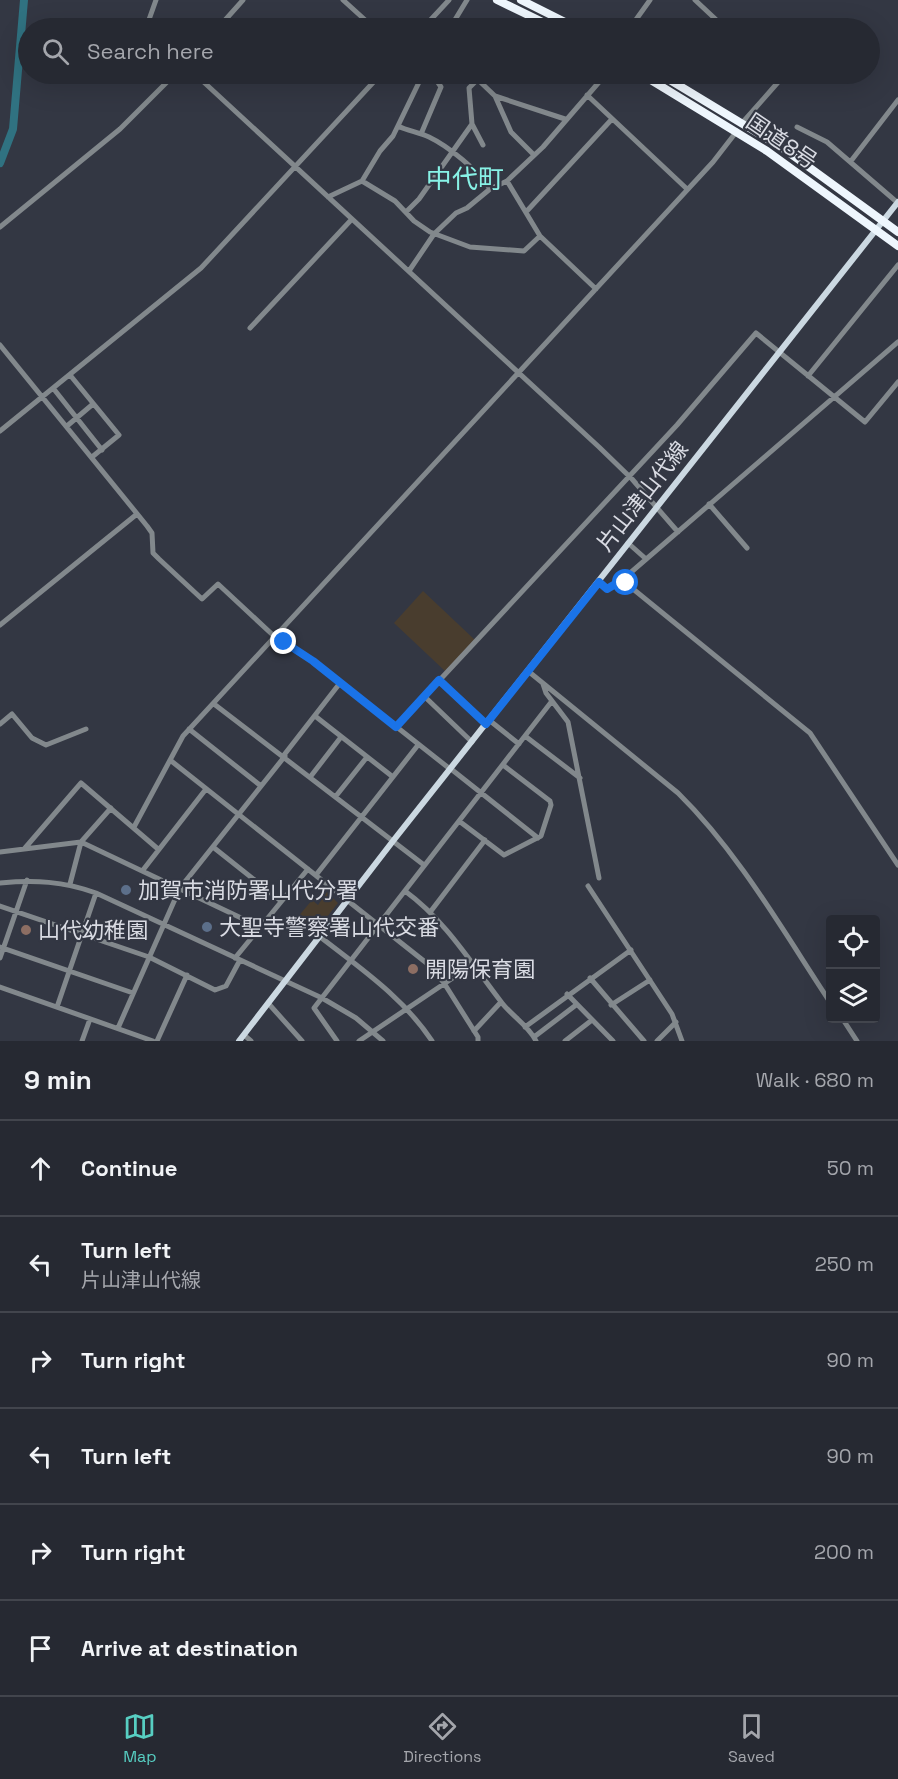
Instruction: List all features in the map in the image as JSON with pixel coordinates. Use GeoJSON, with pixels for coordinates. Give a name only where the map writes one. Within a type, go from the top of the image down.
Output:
{"type":"FeatureCollection","features":[{"type":"Feature","properties":{"kind":"highway"},"geometry":{"type":"LineString","coordinates":[[497,0],[532,17]]}},
{"type":"Feature","properties":{"kind":"highway"},"geometry":{"type":"LineString","coordinates":[[521,0],[557,18]]}},
{"type":"Feature","properties":{"kind":"highway","name":"国道8号"},"geometry":{"type":"LineString","coordinates":[[658,84],[736,131],[898,246]]}},
{"type":"Feature","properties":{"kind":"highway","name":"国道8号"},"geometry":{"type":"LineString","coordinates":[[677,84],[743,122],[898,232]]}},
{"type":"Feature","properties":{"kind":"main road","name":"片山津山代線"},"geometry":{"type":"LineString","coordinates":[[239,1041],[393,841],[898,202]]}},
{"type":"Feature","properties":{"kind":"street"},"geometry":{"type":"LineString","coordinates":[[150,18],[156,0]]}},
{"type":"Feature","properties":{"kind":"street"},"geometry":{"type":"LineString","coordinates":[[227,18],[243,0]]}},
{"type":"Feature","properties":{"kind":"street"},"geometry":{"type":"LineString","coordinates":[[343,0],[363,18]]}},
{"type":"Feature","properties":{"kind":"street"},"geometry":{"type":"LineString","coordinates":[[434,18],[449,0]]}},
{"type":"Feature","properties":{"kind":"street"},"geometry":{"type":"LineString","coordinates":[[456,18],[467,0]]}},
{"type":"Feature","properties":{"kind":"street"},"geometry":{"type":"LineString","coordinates":[[635,18],[650,0]]}},
{"type":"Feature","properties":{"kind":"street"},"geometry":{"type":"LineString","coordinates":[[695,0],[714,18]]}},
{"type":"Feature","properties":{"kind":"street"},"geometry":{"type":"LineString","coordinates":[[0,227],[114,135],[165,84]]}},
{"type":"Feature","properties":{"kind":"street"},"geometry":{"type":"LineString","coordinates":[[206,84],[629,476],[678,532]]}},
{"type":"Feature","properties":{"kind":"street"},"geometry":{"type":"LineString","coordinates":[[0,431],[201,268],[372,84]]}},
{"type":"Feature","properties":{"kind":"street"},"geometry":{"type":"LineString","coordinates":[[328,196],[362,181],[398,126],[418,84]]}},
{"type":"Feature","properties":{"kind":"street"},"geometry":{"type":"LineString","coordinates":[[421,134],[441,87],[439,84]]}},
{"type":"Feature","properties":{"kind":"street"},"geometry":{"type":"LineString","coordinates":[[474,84],[469,91],[472,124],[483,146]]}},
{"type":"Feature","properties":{"kind":"street"},"geometry":{"type":"LineString","coordinates":[[483,84],[495,96],[511,132],[533,154]]}},
{"type":"Feature","properties":{"kind":"street"},"geometry":{"type":"LineString","coordinates":[[409,271],[434,234],[456,213],[467,208],[490,189],[507,181],[543,147],[597,84]]}},
{"type":"Feature","properties":{"kind":"street"},"geometry":{"type":"LineString","coordinates":[[743,122],[776,84]]}},
{"type":"Feature","properties":{"kind":"street"},"geometry":{"type":"LineString","coordinates":[[587,95],[687,189]]}},
{"type":"Feature","properties":{"kind":"street"},"geometry":{"type":"LineString","coordinates":[[495,96],[565,119]]}},
{"type":"Feature","properties":{"kind":"street"},"geometry":{"type":"LineString","coordinates":[[851,161],[898,100]]}},
{"type":"Feature","properties":{"kind":"street"},"geometry":{"type":"LineString","coordinates":[[526,212],[612,119]]}},
{"type":"Feature","properties":{"kind":"street"},"geometry":{"type":"LineString","coordinates":[[406,212],[419,199],[472,124]]}},
{"type":"Feature","properties":{"kind":"street"},"geometry":{"type":"LineString","coordinates":[[398,126],[413,134],[421,134],[453,153],[480,174],[490,189]]}},
{"type":"Feature","properties":{"kind":"street"},"geometry":{"type":"LineString","coordinates":[[797,127],[827,142],[898,202]]}},
{"type":"Feature","properties":{"kind":"street"},"geometry":{"type":"LineString","coordinates":[[134,827],[189,729],[596,289],[736,131]]}},
{"type":"Feature","properties":{"kind":"street"},"geometry":{"type":"LineString","coordinates":[[362,181],[395,201],[419,226],[470,247],[524,250],[540,236]]}},
{"type":"Feature","properties":{"kind":"street"},"geometry":{"type":"LineString","coordinates":[[507,181],[540,236],[596,289]]}},
{"type":"Feature","properties":{"kind":"street"},"geometry":{"type":"LineString","coordinates":[[250,328],[352,219]]}},
{"type":"Feature","properties":{"kind":"street"},"geometry":{"type":"LineString","coordinates":[[808,376],[898,265]]}},
{"type":"Feature","properties":{"kind":"street"},"geometry":{"type":"LineString","coordinates":[[396,727],[629,476],[756,333],[865,422],[898,382]]}},
{"type":"Feature","properties":{"kind":"street"},"geometry":{"type":"LineString","coordinates":[[599,582],[607,589],[622,580],[898,342]]}},
{"type":"Feature","properties":{"kind":"street"},"geometry":{"type":"LineString","coordinates":[[0,345],[152,533],[153,553],[202,600],[218,584],[275,637],[313,661],[538,838]]}},
{"type":"Feature","properties":{"kind":"street"},"geometry":{"type":"LineString","coordinates":[[70,375],[119,435],[92,457]]}},
{"type":"Feature","properties":{"kind":"street"},"geometry":{"type":"LineString","coordinates":[[53,388],[102,450]]}},
{"type":"Feature","properties":{"kind":"street"},"geometry":{"type":"LineString","coordinates":[[67,426],[93,404]]}},
{"type":"Feature","properties":{"kind":"street"},"geometry":{"type":"LineString","coordinates":[[709,504],[747,548]]}},
{"type":"Feature","properties":{"kind":"street"},"geometry":{"type":"LineString","coordinates":[[0,625],[137,514]]}},
{"type":"Feature","properties":{"kind":"street"},"geometry":{"type":"LineString","coordinates":[[628,543],[646,559]]}},
{"type":"Feature","properties":{"kind":"street"},"geometry":{"type":"LineString","coordinates":[[622,580],[810,733],[898,865]]}},
{"type":"Feature","properties":{"kind":"street"},"geometry":{"type":"LineString","coordinates":[[528,671],[697,812],[720,839],[826,995]]}},
{"type":"Feature","properties":{"kind":"street"},"geometry":{"type":"LineString","coordinates":[[439,680],[488,722],[519,744]]}},
{"type":"Feature","properties":{"kind":"street"},"geometry":{"type":"LineString","coordinates":[[118,1028],[180,888],[340,683]]}},
{"type":"Feature","properties":{"kind":"street"},"geometry":{"type":"LineString","coordinates":[[543,683],[552,701],[568,722],[599,878]]}},
{"type":"Feature","properties":{"kind":"street"},"geometry":{"type":"LineString","coordinates":[[424,696],[472,742]]}},
{"type":"Feature","properties":{"kind":"street"},"geometry":{"type":"LineString","coordinates":[[337,1041],[314,1008],[552,701]]}},
{"type":"Feature","properties":{"kind":"street"},"geometry":{"type":"LineString","coordinates":[[214,704],[285,756],[424,865]]}},
{"type":"Feature","properties":{"kind":"street"},"geometry":{"type":"LineString","coordinates":[[561,712],[569,704]]}},
{"type":"Feature","properties":{"kind":"street"},"geometry":{"type":"LineString","coordinates":[[0,723],[12,714],[32,738],[46,745],[86,729]]}},
{"type":"Feature","properties":{"kind":"street"},"geometry":{"type":"LineString","coordinates":[[315,716],[393,777]]}},
{"type":"Feature","properties":{"kind":"street"},"geometry":{"type":"LineString","coordinates":[[189,729],[261,786]]}},
{"type":"Feature","properties":{"kind":"street"},"geometry":{"type":"LineString","coordinates":[[525,736],[580,778]]}},
{"type":"Feature","properties":{"kind":"street"},"geometry":{"type":"LineString","coordinates":[[311,776],[341,737]]}},
{"type":"Feature","properties":{"kind":"street"},"geometry":{"type":"LineString","coordinates":[[316,875],[418,745]]}},
{"type":"Feature","properties":{"kind":"street"},"geometry":{"type":"LineString","coordinates":[[336,796],[367,757]]}},
{"type":"Feature","properties":{"kind":"street"},"geometry":{"type":"LineString","coordinates":[[170,760],[429,965],[444,983],[478,1041]]}},
{"type":"Feature","properties":{"kind":"street"},"geometry":{"type":"LineString","coordinates":[[459,821],[507,855],[541,836],[550,801],[503,765]]}},
{"type":"Feature","properties":{"kind":"street"},"geometry":{"type":"LineString","coordinates":[[24,848],[81,783],[158,849]]}},
{"type":"Feature","properties":{"kind":"street"},"geometry":{"type":"LineString","coordinates":[[143,870],[206,789]]}},
{"type":"Feature","properties":{"kind":"street"},"geometry":{"type":"LineString","coordinates":[[70,884],[81,842],[111,808]]}},
{"type":"Feature","properties":{"kind":"street"},"geometry":{"type":"LineString","coordinates":[[431,911],[485,840]]}},
{"type":"Feature","properties":{"kind":"street"},"geometry":{"type":"LineString","coordinates":[[0,852],[81,842],[260,927]]}},
{"type":"Feature","properties":{"kind":"street"},"geometry":{"type":"LineString","coordinates":[[213,847],[281,901]]}},
{"type":"Feature","properties":{"kind":"street"},"geometry":{"type":"LineString","coordinates":[[0,906],[149,957],[220,990],[230,982],[237,959],[260,927],[308,869]]}},
{"type":"Feature","properties":{"kind":"street"},"geometry":{"type":"LineString","coordinates":[[0,958],[27,880]]}},
{"type":"Feature","properties":{"kind":"street"},"geometry":{"type":"LineString","coordinates":[[0,883],[27,880],[70,884],[96,894],[322,998],[373,1031],[382,1041]]}},
{"type":"Feature","properties":{"kind":"street"},"geometry":{"type":"LineString","coordinates":[[588,886],[676,1022],[682,1041]]}},
{"type":"Feature","properties":{"kind":"street"},"geometry":{"type":"LineString","coordinates":[[405,891],[431,911],[475,963],[501,1002],[535,1040],[576,1005]]}},
{"type":"Feature","properties":{"kind":"street"},"geometry":{"type":"LineString","coordinates":[[57,1007],[96,894]]}},
{"type":"Feature","properties":{"kind":"street"},"geometry":{"type":"LineString","coordinates":[[319,936],[407,1008],[432,1041]]}},
{"type":"Feature","properties":{"kind":"street"},"geometry":{"type":"LineString","coordinates":[[2,947],[133,993]]}},
{"type":"Feature","properties":{"kind":"street"},"geometry":{"type":"LineString","coordinates":[[525,1027],[567,994],[631,950]]}},
{"type":"Feature","properties":{"kind":"street"},"geometry":{"type":"LineString","coordinates":[[359,1041],[475,963]]}},
{"type":"Feature","properties":{"kind":"street"},"geometry":{"type":"LineString","coordinates":[[0,987],[155,1041],[186,975]]}},
{"type":"Feature","properties":{"kind":"street"},"geometry":{"type":"LineString","coordinates":[[590,978],[644,1041]]}},
{"type":"Feature","properties":{"kind":"street"},"geometry":{"type":"LineString","coordinates":[[611,1005],[650,980]]}},
{"type":"Feature","properties":{"kind":"street"},"geometry":{"type":"LineString","coordinates":[[567,994],[613,1041]]}},
{"type":"Feature","properties":{"kind":"street"},"geometry":{"type":"LineString","coordinates":[[474,1031],[501,1002]]}},
{"type":"Feature","properties":{"kind":"street"},"geometry":{"type":"LineString","coordinates":[[267,1003],[302,1041]]}},
{"type":"Feature","properties":{"kind":"street"},"geometry":{"type":"LineString","coordinates":[[82,1041],[90,1019]]}},
{"type":"Feature","properties":{"kind":"street"},"geometry":{"type":"LineString","coordinates":[[564,1041],[592,1020]]}},
{"type":"Feature","properties":{"kind":"street"},"geometry":{"type":"LineString","coordinates":[[657,1041],[676,1022]]}},
{"type":"Feature","properties":{"kind":"street"},"geometry":{"type":"LineString","coordinates":[[845,1023],[857,1041]]}},
{"type":"Feature","properties":{"kind":"street"},"geometry":{"type":"LineString","coordinates":[[244,1035],[251,1041]]}},
{"type":"Feature","properties":{"kind":"shaded area"},"geometry":{"type":"Polygon","coordinates":[[[423,591],[475,640],[445,671],[394,623],[423,591]]]}},
{"type":"Feature","properties":{"kind":"shaded area"},"geometry":{"type":"Polygon","coordinates":[[[327,892],[338,903],[315,932],[297,918],[312,900],[318,905],[327,892]]]}},
{"type":"Feature","properties":{"kind":"waterway"},"geometry":{"type":"LineString","coordinates":[[22,18],[24,0]]}},
{"type":"Feature","properties":{"kind":"waterway"},"geometry":{"type":"LineString","coordinates":[[0,163],[13,129],[18,70]]}},
{"type":"Feature","properties":{"kind":"place","name":"加賀市消防署山代分署"},"geometry":{"type":"Point","coordinates":[126,890]}},
{"type":"Feature","properties":{"kind":"place","name":"大聖寺警察署山代交番"},"geometry":{"type":"Point","coordinates":[207,927]}},
{"type":"Feature","properties":{"kind":"place","name":"山代幼稚園"},"geometry":{"type":"Point","coordinates":[26,930]}},
{"type":"Feature","properties":{"kind":"place","name":"開陽保育園"},"geometry":{"type":"Point","coordinates":[413,969]}},
{"type":"Feature","properties":{"kind":"district","name":"中代町"},"geometry":{"type":"Point","coordinates":[465,179]}},
{"type":"Feature","properties":{"kind":"route"},"geometry":{"type":"LineString","coordinates":[[284,642],[313,661],[396,727],[439,680],[486,724],[599,582],[607,589],[622,580],[626,583]]}}]}
